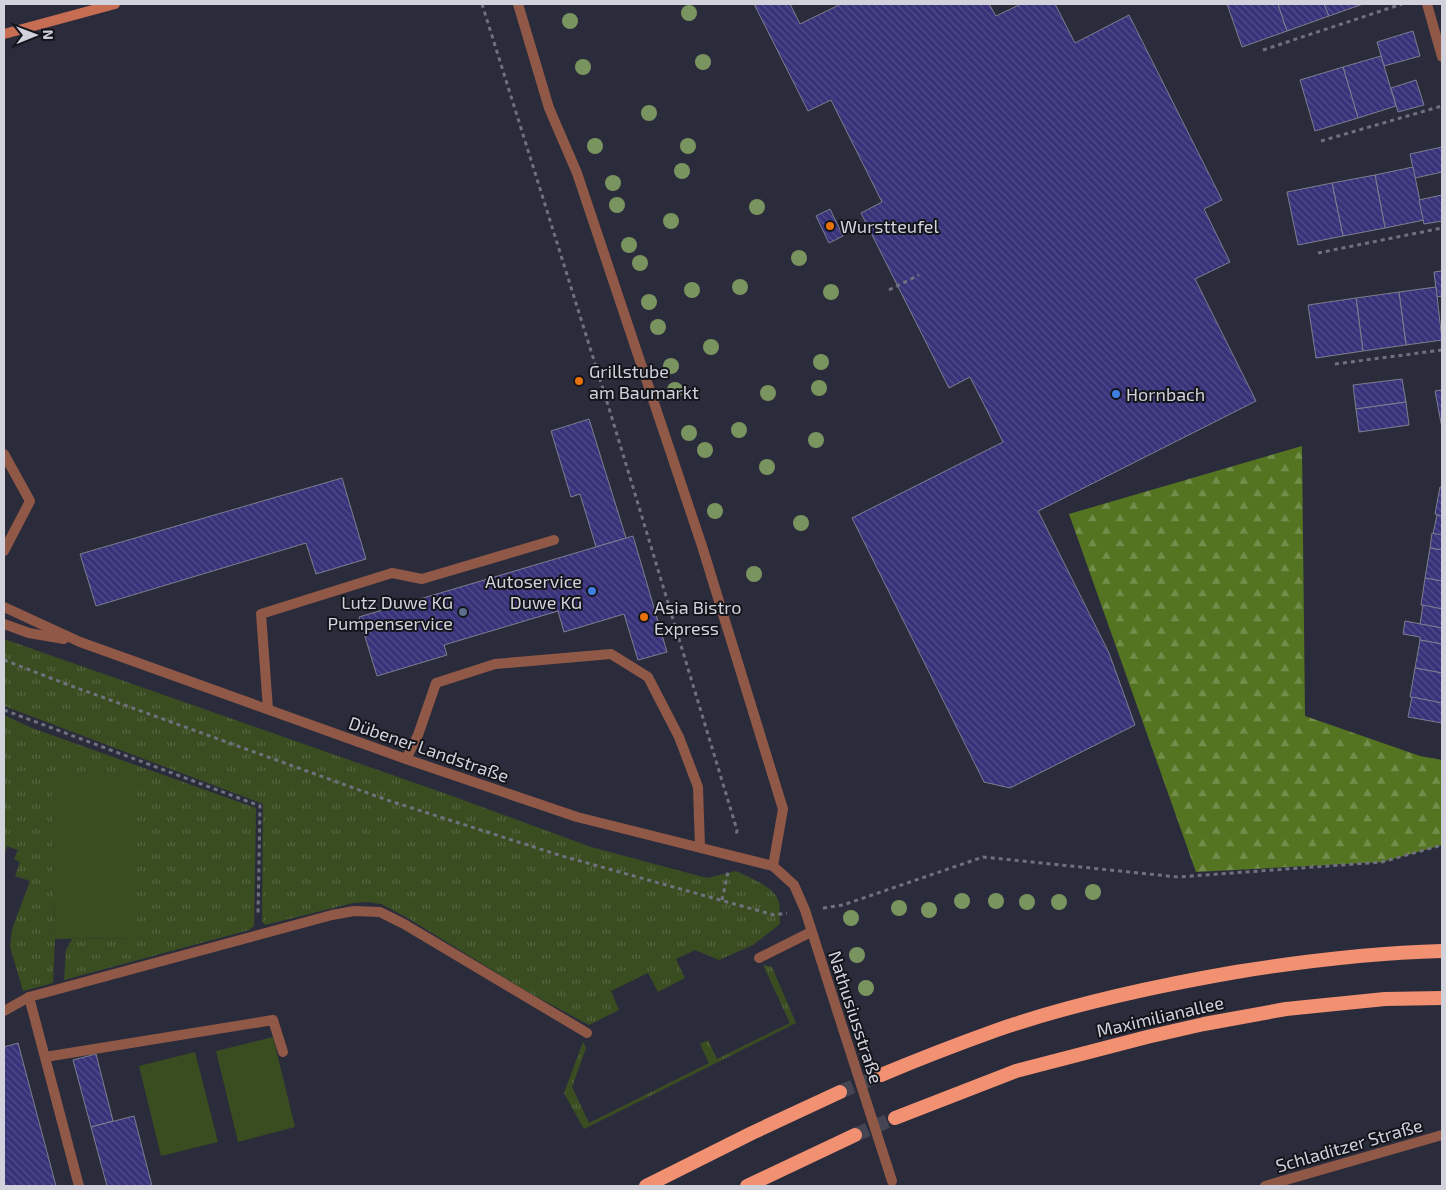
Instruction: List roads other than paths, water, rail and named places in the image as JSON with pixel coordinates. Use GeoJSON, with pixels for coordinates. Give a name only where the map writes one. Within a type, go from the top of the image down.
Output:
{"type":"FeatureCollection","features":[{"type":"Feature","properties":{"kind":"highway"},"geometry":{"type":"LineString","coordinates":[[881,1075],[998,1030],[1065,1009],[1168,984],[1304,961],[1407,952],[1442,951]]}},
{"type":"Feature","properties":{"kind":"highway","name":"Maximilianallee"},"geometry":{"type":"LineString","coordinates":[[895,1118],[1016,1071],[1204,1024],[1286,1009],[1385,999],[1442,998]]}},
{"type":"Feature","properties":{"kind":"highway"},"geometry":{"type":"LineString","coordinates":[[646,1186],[840,1092]]}},
{"type":"Feature","properties":{"kind":"highway"},"geometry":{"type":"LineString","coordinates":[[747,1186],[854,1135]]}},
{"type":"Feature","properties":{"kind":"main road"},"geometry":{"type":"LineString","coordinates":[[4,34],[116,4]]}},
{"type":"Feature","properties":{"kind":"street"},"geometry":{"type":"LineString","coordinates":[[518,4],[550,108],[577,173],[702,546],[783,809],[773,866]]}},
{"type":"Feature","properties":{"kind":"street"},"geometry":{"type":"LineString","coordinates":[[1427,4],[1442,57]]}},
{"type":"Feature","properties":{"kind":"street"},"geometry":{"type":"LineString","coordinates":[[4,454],[30,501],[4,551]]}},
{"type":"Feature","properties":{"kind":"street"},"geometry":{"type":"LineString","coordinates":[[268,709],[261,614],[392,573],[422,579],[554,540]]}},
{"type":"Feature","properties":{"kind":"street","name":"Dübener Landstraße"},"geometry":{"type":"LineString","coordinates":[[4,607],[80,642],[577,818],[773,866]]}},
{"type":"Feature","properties":{"kind":"street","name":"Dübener Landstraße"},"geometry":{"type":"LineString","coordinates":[[4,624],[29,633],[80,642]]}},
{"type":"Feature","properties":{"kind":"street"},"geometry":{"type":"LineString","coordinates":[[406,758],[418,735],[436,683],[495,664],[611,654],[648,677],[679,737],[698,786],[700,847]]}},
{"type":"Feature","properties":{"kind":"street","name":"Nathusiusstraße"},"geometry":{"type":"LineString","coordinates":[[773,866],[794,885],[805,910],[893,1183]]}},
{"type":"Feature","properties":{"kind":"street"},"geometry":{"type":"LineString","coordinates":[[4,1011],[29,997],[258,934],[354,911],[380,912],[404,924],[587,1033]]}},
{"type":"Feature","properties":{"kind":"street"},"geometry":{"type":"LineString","coordinates":[[759,958],[811,932]]}},
{"type":"Feature","properties":{"kind":"street"},"geometry":{"type":"LineString","coordinates":[[29,997],[79,1186]]}},
{"type":"Feature","properties":{"kind":"street"},"geometry":{"type":"LineString","coordinates":[[44,1057],[273,1020],[283,1052]]}},
{"type":"Feature","properties":{"kind":"street","name":"Schladitzer Straße"},"geometry":{"type":"LineString","coordinates":[[1265,1186],[1442,1135]]}},
{"type":"Feature","properties":{"kind":"tunnel"},"geometry":{"type":"LineString","coordinates":[[840,1092],[881,1075]]}},
{"type":"Feature","properties":{"kind":"tunnel"},"geometry":{"type":"LineString","coordinates":[[855,1135],[895,1118]]}},
{"type":"Feature","properties":{"kind":"place","name":"Wurstteufel"},"geometry":{"type":"Point","coordinates":[830,226]}},
{"type":"Feature","properties":{"kind":"place","name":"Grillstube am Baumarkt"},"geometry":{"type":"Point","coordinates":[579,381]}},
{"type":"Feature","properties":{"kind":"place","name":"Hornbach"},"geometry":{"type":"Point","coordinates":[1116,394]}},
{"type":"Feature","properties":{"kind":"place","name":"Autoservice Duwe KG"},"geometry":{"type":"Point","coordinates":[592,591]}},
{"type":"Feature","properties":{"kind":"place","name":"Lutz Duwe KG Pumpenservice"},"geometry":{"type":"Point","coordinates":[463,612]}},
{"type":"Feature","properties":{"kind":"place","name":"Asia Bistro Express"},"geometry":{"type":"Point","coordinates":[644,617]}}]}
